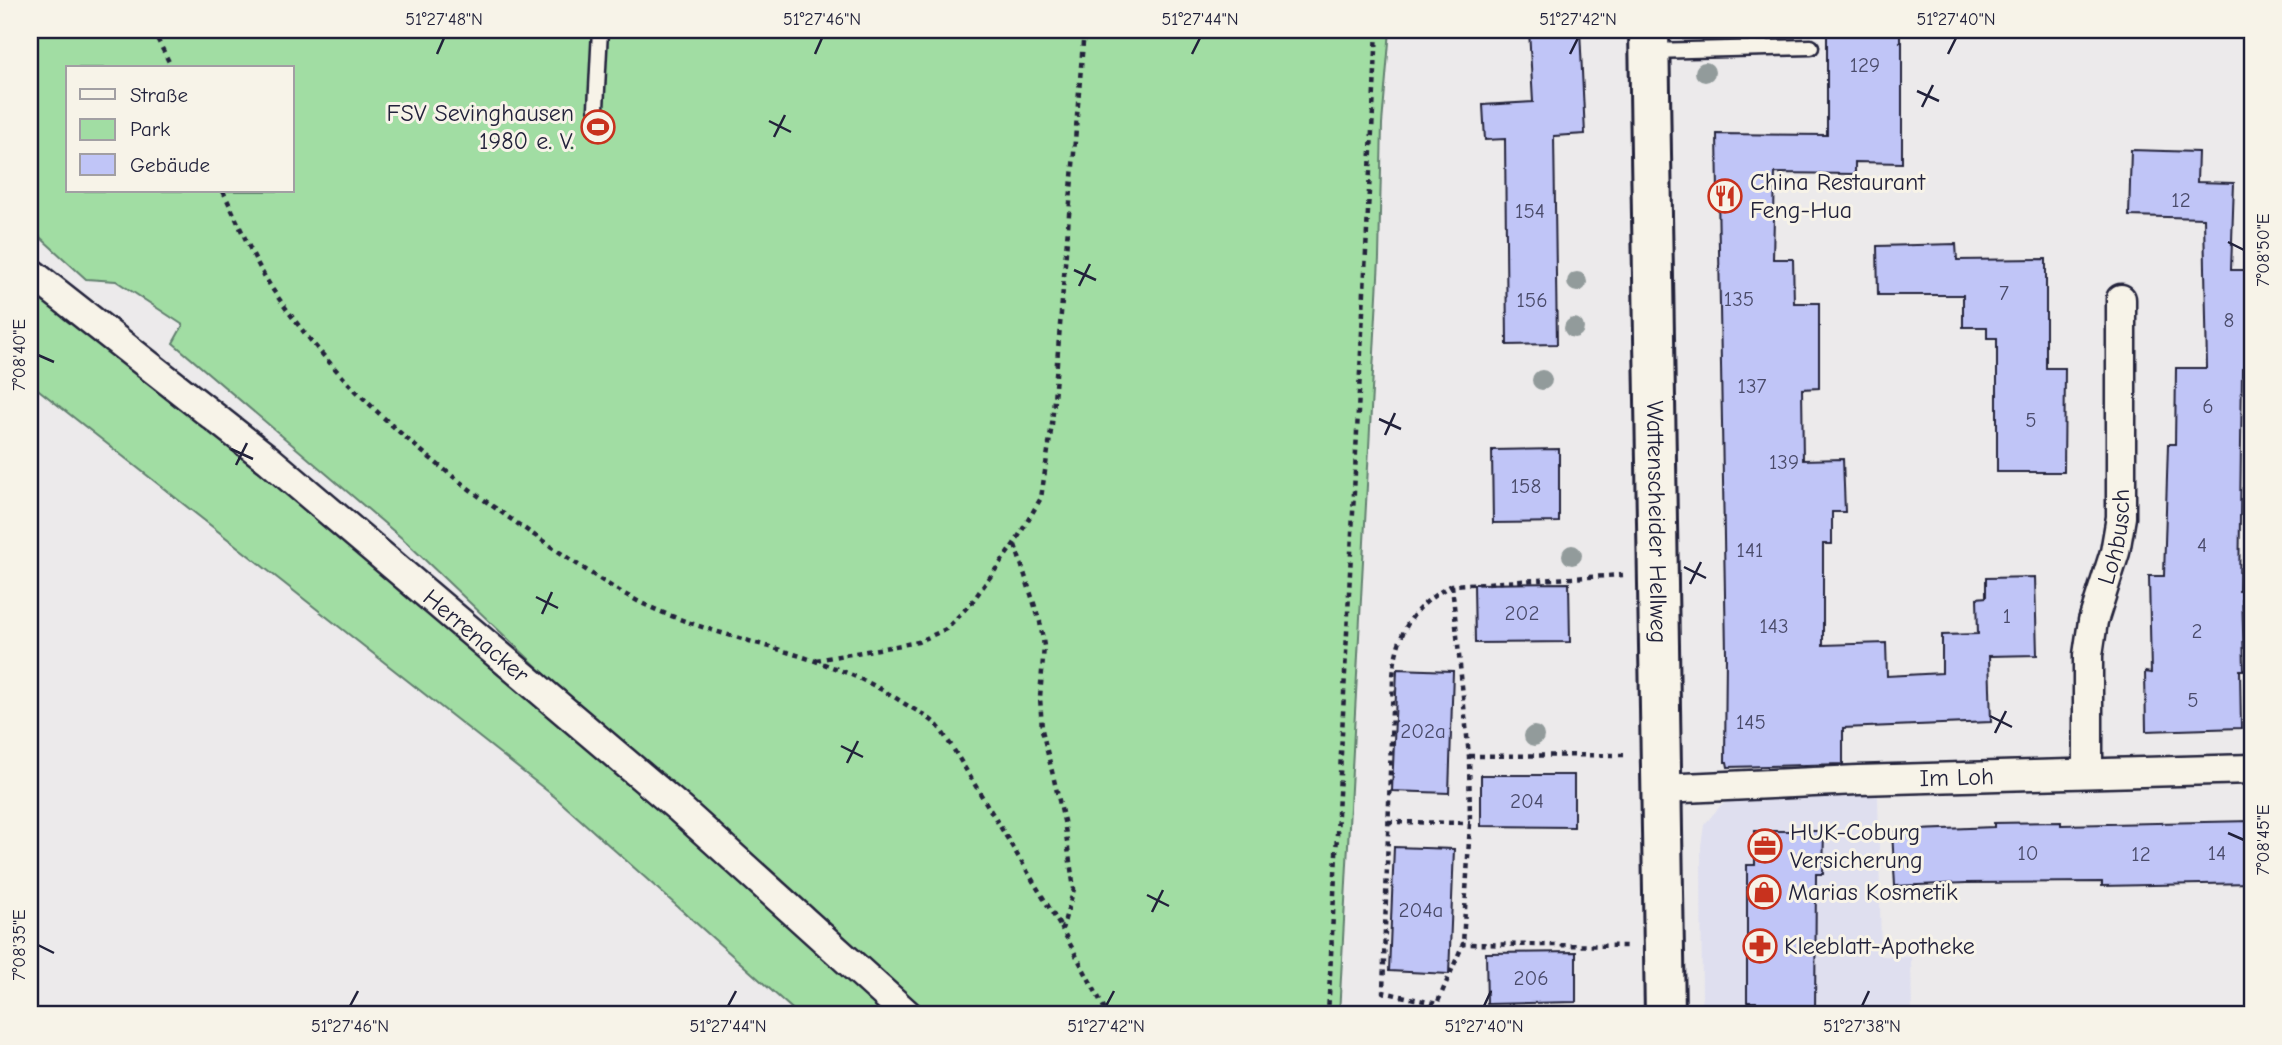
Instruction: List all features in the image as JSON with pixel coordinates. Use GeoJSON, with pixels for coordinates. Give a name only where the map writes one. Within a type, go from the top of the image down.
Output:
{"type":"FeatureCollection","features":[{"type":"Feature","properties":{"kind":"main road","name":"Wattenscheider Hellweg"},"geometry":{"type":"LineString","coordinates":[[1649,41],[1665,1015]]}},
{"type":"Feature","properties":{"kind":"street","name":"Herrenacker"},"geometry":{"type":"LineString","coordinates":[[30,272],[269,460],[680,809],[908,1015]]}},
{"type":"Feature","properties":{"kind":"street","name":"Lohbusch"},"geometry":{"type":"LineString","coordinates":[[2088,773],[2088,655],[2093,621],[2115,552],[2121,516],[2121,299]]}},
{"type":"Feature","properties":{"kind":"street","name":"Im Loh"},"geometry":{"type":"LineString","coordinates":[[1661,772],[2088,773],[2252,769]]}},
{"type":"Feature","properties":{"kind":"lane"},"geometry":{"type":"LineString","coordinates":[[596,108],[600,30]]}},
{"type":"Feature","properties":{"kind":"lane"},"geometry":{"type":"LineString","coordinates":[[1649,41],[1811,47]]}},
{"type":"Feature","properties":{"kind":"path"},"geometry":{"type":"LineString","coordinates":[[153,30],[171,66]]}},
{"type":"Feature","properties":{"kind":"path"},"geometry":{"type":"LineString","coordinates":[[815,660],[918,642],[946,629],[972,602],[1014,544],[1041,498],[1052,424],[1084,30]]}},
{"type":"Feature","properties":{"kind":"path"},"geometry":{"type":"LineString","coordinates":[[1328,1015],[1377,30]]}},
{"type":"Feature","properties":{"kind":"path"},"geometry":{"type":"LineString","coordinates":[[224,192],[272,287],[332,367],[372,409],[488,505],[598,580],[658,610],[714,632],[830,664],[884,689],[936,724],[1062,929],[1108,1015]]}},
{"type":"Feature","properties":{"kind":"path"},"geometry":{"type":"LineString","coordinates":[[1014,544],[1040,622],[1044,646],[1040,697],[1042,730],[1064,821],[1074,889],[1062,929]]}},
{"type":"Feature","properties":{"kind":"path"},"geometry":{"type":"LineString","coordinates":[[1452,584],[1469,756],[1470,823],[1463,944],[1437,1004],[1383,992],[1394,660],[1407,621],[1438,592],[1452,584],[1658,573]]}},
{"type":"Feature","properties":{"kind":"path"},"geometry":{"type":"LineString","coordinates":[[1469,756],[1661,772]]}},
{"type":"Feature","properties":{"kind":"path"},"geometry":{"type":"LineString","coordinates":[[1388,822],[1470,823]]}},
{"type":"Feature","properties":{"kind":"path"},"geometry":{"type":"LineString","coordinates":[[1463,944],[1664,946]]}},
{"type":"Feature","properties":{"kind":"shaded area"},"geometry":{"type":"Polygon","coordinates":[[[1878,793],[1881,956],[1911,957],[1912,1015],[1702,1015],[1701,846],[1704,825],[1721,805],[1736,798],[1878,793]]]}},
{"type":"Feature","properties":{"kind":"green space"},"geometry":{"type":"Polygon","coordinates":[[[30,30],[1390,30],[1382,124],[1379,258],[1339,1015],[921,1015],[551,680],[404,540],[173,343],[183,325],[116,281],[86,279],[30,228],[30,30]]]}},
{"type":"Feature","properties":{"kind":"green space"},"geometry":{"type":"Polygon","coordinates":[[[30,285],[378,561],[896,1015],[799,1015],[555,797],[30,383],[30,285]]]}},
{"type":"Feature","properties":{"kind":"building"},"geometry":{"type":"Polygon","coordinates":[[[1529,30],[1580,30],[1585,134],[1554,136],[1557,344],[1507,345],[1505,139],[1485,140],[1483,105],[1533,102],[1529,30]]]}},
{"type":"Feature","properties":{"kind":"building"},"geometry":{"type":"Polygon","coordinates":[[[1827,30],[1900,30],[1902,163],[1855,162],[1855,174],[1775,173],[1773,259],[1793,259],[1794,303],[1819,303],[1819,388],[1802,389],[1803,460],[1843,459],[1845,512],[1832,512],[1832,544],[1823,544],[1823,645],[1886,643],[1887,676],[1942,673],[1942,635],[1978,634],[1977,598],[1986,597],[1986,578],[2035,577],[2037,655],[1989,656],[1991,722],[1843,728],[1843,764],[1728,767],[1725,762],[1726,653],[1717,134],[1827,135],[1827,30]]]}},
{"type":"Feature","properties":{"kind":"building"},"geometry":{"type":"Polygon","coordinates":[[[2131,150],[2198,152],[2197,182],[2234,183],[2231,270],[2252,270],[2252,368],[2242,369],[2239,591],[2242,591],[2244,670],[2240,670],[2241,728],[2146,731],[2145,672],[2151,673],[2149,576],[2164,576],[2168,444],[2175,444],[2176,368],[2207,368],[2204,218],[2129,216],[2131,150]]]}},
{"type":"Feature","properties":{"kind":"building"},"geometry":{"type":"Polygon","coordinates":[[[1956,244],[1957,260],[2046,259],[2046,368],[2065,368],[2064,472],[1997,472],[1997,338],[1987,338],[1987,327],[1963,327],[1963,295],[1878,295],[1877,246],[1956,244]]]}},
{"type":"Feature","properties":{"kind":"building"},"geometry":{"type":"Polygon","coordinates":[[[1559,449],[1559,522],[1493,523],[1492,450],[1559,449]]]}},
{"type":"Feature","properties":{"kind":"building"},"geometry":{"type":"Polygon","coordinates":[[[1569,583],[1570,642],[1475,643],[1474,584],[1569,583]]]}},
{"type":"Feature","properties":{"kind":"building"},"geometry":{"type":"Polygon","coordinates":[[[1397,669],[1453,671],[1449,793],[1392,791],[1397,669]]]}},
{"type":"Feature","properties":{"kind":"building"},"geometry":{"type":"Polygon","coordinates":[[[1481,775],[1574,775],[1574,827],[1481,826],[1481,775]]]}},
{"type":"Feature","properties":{"kind":"building"},"geometry":{"type":"Polygon","coordinates":[[[2252,821],[2252,883],[2102,886],[2102,882],[1966,883],[1895,886],[1892,831],[1994,827],[1994,823],[2061,822],[2061,825],[2252,821]]]}},
{"type":"Feature","properties":{"kind":"building"},"geometry":{"type":"Polygon","coordinates":[[[1755,831],[1824,831],[1823,874],[1816,874],[1815,1015],[1756,1015],[1756,1002],[1747,1002],[1747,865],[1755,865],[1755,831]]]}},
{"type":"Feature","properties":{"kind":"building"},"geometry":{"type":"Polygon","coordinates":[[[1394,847],[1454,849],[1449,974],[1389,971],[1394,847]]]}},
{"type":"Feature","properties":{"kind":"building"},"geometry":{"type":"Polygon","coordinates":[[[1576,952],[1576,1002],[1487,1004],[1486,953],[1576,952]]]}},
{"type":"Feature","properties":{"kind":"place","name":"FSV Sevinghausen 1980 e. V."},"geometry":{"type":"Point","coordinates":[598,127]}},
{"type":"Feature","properties":{"kind":"place","name":"China Restaurant Feng-Hua"},"geometry":{"type":"Point","coordinates":[1725,196]}},
{"type":"Feature","properties":{"kind":"place","name":"HUK-Coburg Versicherung"},"geometry":{"type":"Point","coordinates":[1765,846]}},
{"type":"Feature","properties":{"kind":"place","name":"Marias Kosmetik"},"geometry":{"type":"Point","coordinates":[1764,892]}},
{"type":"Feature","properties":{"kind":"place","name":"Kleeblatt-Apotheke"},"geometry":{"type":"Point","coordinates":[1760,946]}}]}
